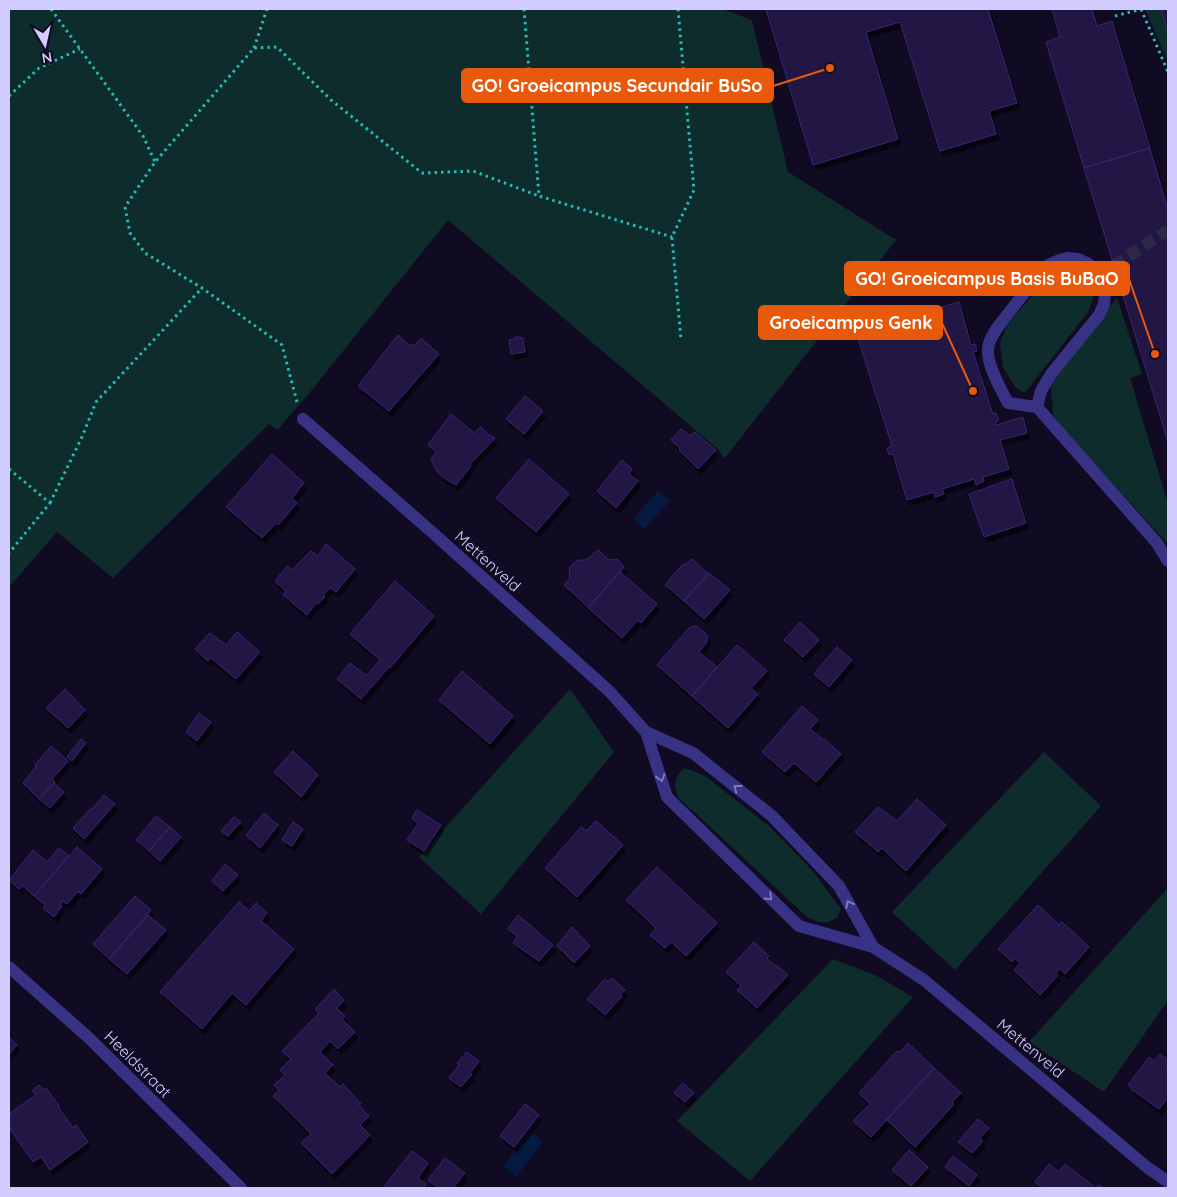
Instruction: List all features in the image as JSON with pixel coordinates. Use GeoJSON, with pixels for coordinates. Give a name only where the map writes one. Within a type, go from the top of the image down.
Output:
{"type":"FeatureCollection","features":[{"type":"Feature","properties":{"kind":"street"},"geometry":{"type":"LineString","coordinates":[[1037,407],[1041,390],[1051,374],[1099,315],[1104,304],[1105,292],[1102,275],[1087,263],[1078,259],[1058,260],[1042,270],[991,338],[988,350],[989,361],[1008,403],[1037,407],[1157,543],[1168,561]]}},
{"type":"Feature","properties":{"kind":"street"},"geometry":{"type":"LineString","coordinates":[[1102,275],[1114,266]]}},
{"type":"Feature","properties":{"kind":"street","name":"Mettenveld"},"geometry":{"type":"LineString","coordinates":[[303,419],[601,684],[646,732],[692,753],[772,816],[839,886],[873,946]]}},
{"type":"Feature","properties":{"kind":"street","name":"Mettenveld"},"geometry":{"type":"LineString","coordinates":[[646,732],[667,797],[799,926],[873,946],[924,980],[1165,1183]]}},
{"type":"Feature","properties":{"kind":"street","name":"Heeldstraat"},"geometry":{"type":"LineString","coordinates":[[9,967],[89,1038],[241,1188]]}},
{"type":"Feature","properties":{"kind":"path"},"geometry":{"type":"LineString","coordinates":[[51,9],[143,136],[155,162]]}},
{"type":"Feature","properties":{"kind":"path"},"geometry":{"type":"LineString","coordinates":[[267,9],[254,48],[155,162],[125,207],[130,233],[145,253],[202,288],[282,345],[296,401],[303,419]]}},
{"type":"Feature","properties":{"kind":"path"},"geometry":{"type":"LineString","coordinates":[[524,9],[539,196]]}},
{"type":"Feature","properties":{"kind":"path"},"geometry":{"type":"LineString","coordinates":[[678,9],[694,190],[672,238],[681,340]]}},
{"type":"Feature","properties":{"kind":"path"},"geometry":{"type":"LineString","coordinates":[[1115,16],[1141,9],[1168,72]]}},
{"type":"Feature","properties":{"kind":"path"},"geometry":{"type":"LineString","coordinates":[[254,48],[277,47],[331,100],[422,173],[473,171],[539,196],[672,238]]}},
{"type":"Feature","properties":{"kind":"path"},"geometry":{"type":"LineString","coordinates":[[9,96],[39,68],[80,49]]}},
{"type":"Feature","properties":{"kind":"path"},"geometry":{"type":"LineString","coordinates":[[9,553],[50,503],[82,437],[96,402],[202,288]]}},
{"type":"Feature","properties":{"kind":"path"},"geometry":{"type":"LineString","coordinates":[[9,469],[50,503]]}},
{"type":"Feature","properties":{"kind":"green space"},"geometry":{"type":"Polygon","coordinates":[[[9,9],[722,9],[752,20],[788,172],[896,240],[724,459],[719,450],[448,220],[307,396],[277,430],[269,424],[113,578],[57,532],[9,587],[9,9]]]}},
{"type":"Feature","properties":{"kind":"green space"},"geometry":{"type":"Polygon","coordinates":[[[1145,9],[1168,9],[1168,62],[1145,9]]]}},
{"type":"Feature","properties":{"kind":"green space"},"geometry":{"type":"Polygon","coordinates":[[[1073,265],[1087,274],[1094,284],[1093,296],[1088,312],[1025,393],[1016,388],[1003,368],[1000,343],[1007,325],[1052,272],[1073,265]]]}},
{"type":"Feature","properties":{"kind":"green space"},"geometry":{"type":"Polygon","coordinates":[[[1117,298],[1142,374],[1130,378],[1168,504],[1168,544],[1073,440],[1053,415],[1051,387],[1060,366],[1117,298]]]}},
{"type":"Feature","properties":{"kind":"green space"},"geometry":{"type":"Polygon","coordinates":[[[570,689],[614,752],[481,914],[419,857],[570,689]]]}},
{"type":"Feature","properties":{"kind":"green space"},"geometry":{"type":"Polygon","coordinates":[[[1044,752],[1101,806],[955,970],[892,912],[1044,752]]]}},
{"type":"Feature","properties":{"kind":"green space"},"geometry":{"type":"Polygon","coordinates":[[[683,769],[692,770],[708,778],[770,827],[812,870],[841,909],[837,918],[828,922],[822,922],[807,917],[679,798],[675,783],[683,769]]]}},
{"type":"Feature","properties":{"kind":"green space"},"geometry":{"type":"Polygon","coordinates":[[[1168,888],[1168,1000],[1104,1092],[1029,1042],[1168,888]]]}},
{"type":"Feature","properties":{"kind":"green space"},"geometry":{"type":"Polygon","coordinates":[[[833,959],[877,976],[913,997],[750,1181],[677,1121],[833,959]]]}},
{"type":"Feature","properties":{"kind":"water"},"geometry":{"type":"Polygon","coordinates":[[[658,491],[670,501],[644,529],[633,519],[658,491]]]}},
{"type":"Feature","properties":{"kind":"water"},"geometry":{"type":"Polygon","coordinates":[[[530,1132],[543,1142],[516,1177],[503,1166],[530,1132]]]}},
{"type":"Feature","properties":{"kind":"building"},"geometry":{"type":"Polygon","coordinates":[[[766,9],[988,9],[1017,103],[989,111],[996,134],[940,151],[900,22],[866,32],[898,139],[813,165],[766,9]]]}},
{"type":"Feature","properties":{"kind":"building"},"geometry":{"type":"Polygon","coordinates":[[[1052,9],[1092,9],[1097,26],[1112,21],[1150,148],[1084,168],[1046,42],[1060,37],[1052,9]]]}},
{"type":"Feature","properties":{"kind":"building"},"geometry":{"type":"Polygon","coordinates":[[[1161,9],[1168,9],[1168,32],[1161,9]]]}},
{"type":"Feature","properties":{"kind":"building"},"geometry":{"type":"Polygon","coordinates":[[[1150,148],[1168,210],[1168,442],[1084,168],[1150,148]]]}},
{"type":"Feature","properties":{"kind":"building"},"geometry":{"type":"Polygon","coordinates":[[[959,302],[971,345],[975,344],[977,351],[973,352],[993,414],[996,413],[999,421],[995,422],[996,425],[1023,417],[1027,433],[1000,440],[1009,469],[983,477],[984,481],[976,485],[974,479],[942,489],[944,494],[935,497],[934,492],[907,500],[893,454],[889,455],[887,448],[892,446],[856,332],[959,302]]]}},
{"type":"Feature","properties":{"kind":"building"},"geometry":{"type":"Polygon","coordinates":[[[398,335],[410,346],[412,344],[414,346],[421,338],[439,354],[389,411],[358,386],[398,335]]]}},
{"type":"Feature","properties":{"kind":"building"},"geometry":{"type":"Polygon","coordinates":[[[515,337],[523,338],[525,352],[511,354],[509,340],[515,339],[515,337]]]}},
{"type":"Feature","properties":{"kind":"building"},"geometry":{"type":"Polygon","coordinates":[[[525,396],[543,411],[524,434],[506,419],[525,396]]]}},
{"type":"Feature","properties":{"kind":"building"},"geometry":{"type":"Polygon","coordinates":[[[451,414],[474,433],[481,427],[495,438],[470,464],[471,466],[456,485],[442,477],[437,471],[431,459],[436,452],[428,445],[451,414]]]}},
{"type":"Feature","properties":{"kind":"building"},"geometry":{"type":"Polygon","coordinates":[[[681,429],[690,436],[695,432],[716,450],[698,469],[671,440],[681,429]]]}},
{"type":"Feature","properties":{"kind":"building"},"geometry":{"type":"Polygon","coordinates":[[[272,454],[304,483],[292,498],[297,503],[278,525],[276,523],[262,538],[226,507],[272,454]]]}},
{"type":"Feature","properties":{"kind":"building"},"geometry":{"type":"Polygon","coordinates":[[[529,459],[569,494],[536,532],[496,498],[529,459]]]}},
{"type":"Feature","properties":{"kind":"building"},"geometry":{"type":"Polygon","coordinates":[[[622,460],[632,469],[629,474],[638,481],[616,508],[597,491],[622,460]]]}},
{"type":"Feature","properties":{"kind":"building"},"geometry":{"type":"Polygon","coordinates":[[[1012,479],[1026,523],[984,537],[969,494],[1012,479]]]}},
{"type":"Feature","properties":{"kind":"building"},"geometry":{"type":"Polygon","coordinates":[[[326,544],[355,569],[336,592],[330,588],[307,615],[283,595],[286,591],[275,581],[287,566],[292,570],[311,551],[318,556],[326,544]]]}},
{"type":"Feature","properties":{"kind":"building"},"geometry":{"type":"Polygon","coordinates":[[[598,550],[609,560],[617,559],[624,567],[588,607],[564,585],[570,578],[570,567],[578,560],[586,560],[598,550]]]}},
{"type":"Feature","properties":{"kind":"building"},"geometry":{"type":"Polygon","coordinates":[[[692,559],[708,574],[684,601],[665,585],[683,564],[685,565],[692,559]]]}},
{"type":"Feature","properties":{"kind":"building"},"geometry":{"type":"Polygon","coordinates":[[[620,572],[657,604],[641,623],[638,620],[622,638],[588,608],[620,572]]]}},
{"type":"Feature","properties":{"kind":"building"},"geometry":{"type":"Polygon","coordinates":[[[709,573],[730,590],[704,619],[684,601],[709,573]]]}},
{"type":"Feature","properties":{"kind":"building"},"geometry":{"type":"Polygon","coordinates":[[[395,581],[434,616],[361,699],[337,679],[350,663],[366,676],[380,660],[350,634],[395,581]]]}},
{"type":"Feature","properties":{"kind":"building"},"geometry":{"type":"Polygon","coordinates":[[[800,622],[819,640],[803,657],[784,640],[800,622]]]}},
{"type":"Feature","properties":{"kind":"building"},"geometry":{"type":"Polygon","coordinates":[[[697,626],[707,635],[707,642],[699,652],[717,667],[692,696],[657,665],[689,628],[697,626]]]}},
{"type":"Feature","properties":{"kind":"building"},"geometry":{"type":"Polygon","coordinates":[[[237,632],[260,652],[236,679],[210,657],[208,661],[195,649],[210,633],[226,645],[237,632]]]}},
{"type":"Feature","properties":{"kind":"building"},"geometry":{"type":"Polygon","coordinates":[[[737,645],[767,671],[751,688],[758,694],[728,728],[692,696],[737,645]]]}},
{"type":"Feature","properties":{"kind":"building"},"geometry":{"type":"Polygon","coordinates":[[[837,647],[852,660],[829,687],[814,674],[837,647]]]}},
{"type":"Feature","properties":{"kind":"building"},"geometry":{"type":"Polygon","coordinates":[[[462,671],[513,716],[490,744],[439,700],[462,671]]]}},
{"type":"Feature","properties":{"kind":"building"},"geometry":{"type":"Polygon","coordinates":[[[65,689],[85,710],[68,728],[46,708],[65,689]]]}},
{"type":"Feature","properties":{"kind":"building"},"geometry":{"type":"Polygon","coordinates":[[[802,706],[818,720],[810,729],[841,754],[816,782],[794,763],[785,772],[762,752],[802,706]]]}},
{"type":"Feature","properties":{"kind":"building"},"geometry":{"type":"Polygon","coordinates":[[[199,713],[211,722],[197,741],[186,732],[199,713]]]}},
{"type":"Feature","properties":{"kind":"building"},"geometry":{"type":"Polygon","coordinates":[[[81,739],[86,743],[72,761],[67,757],[81,739]]]}},
{"type":"Feature","properties":{"kind":"building"},"geometry":{"type":"Polygon","coordinates":[[[51,746],[68,761],[52,779],[55,782],[39,799],[23,783],[51,746]]]}},
{"type":"Feature","properties":{"kind":"building"},"geometry":{"type":"Polygon","coordinates":[[[293,751],[318,775],[301,797],[274,772],[293,751]]]}},
{"type":"Feature","properties":{"kind":"building"},"geometry":{"type":"Polygon","coordinates":[[[54,783],[64,792],[50,808],[39,799],[54,783]]]}},
{"type":"Feature","properties":{"kind":"building"},"geometry":{"type":"Polygon","coordinates":[[[104,795],[115,804],[84,839],[73,828],[104,795]]]}},
{"type":"Feature","properties":{"kind":"building"},"geometry":{"type":"Polygon","coordinates":[[[917,799],[946,825],[906,871],[882,848],[878,852],[855,832],[878,807],[897,821],[917,799]]]}},
{"type":"Feature","properties":{"kind":"building"},"geometry":{"type":"Polygon","coordinates":[[[417,810],[441,825],[424,851],[407,840],[418,824],[412,818],[417,810]]]}},
{"type":"Feature","properties":{"kind":"building"},"geometry":{"type":"Polygon","coordinates":[[[264,813],[278,825],[260,848],[246,835],[264,813]]]}},
{"type":"Feature","properties":{"kind":"building"},"geometry":{"type":"Polygon","coordinates":[[[156,816],[170,827],[149,851],[136,840],[156,816]]]}},
{"type":"Feature","properties":{"kind":"building"},"geometry":{"type":"Polygon","coordinates":[[[234,817],[241,822],[228,836],[221,831],[234,817]]]}},
{"type":"Feature","properties":{"kind":"building"},"geometry":{"type":"Polygon","coordinates":[[[596,821],[623,845],[577,897],[545,868],[581,827],[586,831],[596,821]]]}},
{"type":"Feature","properties":{"kind":"building"},"geometry":{"type":"Polygon","coordinates":[[[293,822],[303,829],[292,846],[282,840],[293,822]]]}},
{"type":"Feature","properties":{"kind":"building"},"geometry":{"type":"Polygon","coordinates":[[[170,827],[181,837],[160,861],[149,851],[170,827]]]}},
{"type":"Feature","properties":{"kind":"building"},"geometry":{"type":"Polygon","coordinates":[[[77,847],[102,869],[81,894],[78,891],[67,904],[63,901],[60,905],[62,906],[54,917],[43,908],[45,905],[34,896],[77,847]]]}},
{"type":"Feature","properties":{"kind":"building"},"geometry":{"type":"Polygon","coordinates":[[[59,848],[69,856],[34,896],[23,886],[19,889],[9,880],[33,850],[47,862],[59,848]]]}},
{"type":"Feature","properties":{"kind":"building"},"geometry":{"type":"Polygon","coordinates":[[[225,864],[238,875],[223,891],[212,881],[225,864]]]}},
{"type":"Feature","properties":{"kind":"building"},"geometry":{"type":"Polygon","coordinates":[[[657,867],[717,923],[686,956],[671,942],[665,948],[650,935],[656,928],[626,900],[657,867]]]}},
{"type":"Feature","properties":{"kind":"building"},"geometry":{"type":"Polygon","coordinates":[[[135,896],[151,910],[109,959],[93,944],[135,896]]]}},
{"type":"Feature","properties":{"kind":"building"},"geometry":{"type":"Polygon","coordinates":[[[239,902],[249,911],[256,903],[267,913],[261,921],[294,949],[246,1005],[232,993],[202,1029],[160,992],[239,902]]]}},
{"type":"Feature","properties":{"kind":"building"},"geometry":{"type":"Polygon","coordinates":[[[1038,905],[1059,925],[1062,922],[1089,947],[1065,974],[1060,969],[1055,973],[1058,975],[1040,995],[1014,970],[1020,963],[1014,958],[1012,962],[998,949],[1038,905]]]}},
{"type":"Feature","properties":{"kind":"building"},"geometry":{"type":"Polygon","coordinates":[[[148,915],[166,930],[127,974],[109,959],[148,915]]]}},
{"type":"Feature","properties":{"kind":"building"},"geometry":{"type":"Polygon","coordinates":[[[518,915],[553,945],[539,961],[513,943],[517,936],[508,929],[518,915]]]}},
{"type":"Feature","properties":{"kind":"building"},"geometry":{"type":"Polygon","coordinates":[[[572,927],[590,946],[574,963],[557,946],[572,927]]]}},
{"type":"Feature","properties":{"kind":"building"},"geometry":{"type":"Polygon","coordinates":[[[754,942],[769,956],[767,958],[775,966],[788,975],[757,1008],[737,990],[741,986],[726,972],[754,942]]]}},
{"type":"Feature","properties":{"kind":"building"},"geometry":{"type":"Polygon","coordinates":[[[612,978],[625,990],[605,1015],[587,999],[605,979],[608,982],[612,978]]]}},
{"type":"Feature","properties":{"kind":"building"},"geometry":{"type":"Polygon","coordinates":[[[334,989],[344,1000],[337,1008],[345,1016],[342,1019],[355,1032],[338,1049],[330,1041],[320,1052],[333,1065],[325,1073],[340,1087],[343,1084],[361,1104],[359,1105],[369,1116],[360,1125],[370,1135],[332,1174],[301,1143],[311,1134],[273,1096],[279,1090],[274,1085],[285,1075],[280,1070],[291,1059],[282,1051],[319,1013],[315,1009],[334,989]]]}},
{"type":"Feature","properties":{"kind":"building"},"geometry":{"type":"Polygon","coordinates":[[[9,1037],[17,1045],[9,1054],[9,1037]]]}},
{"type":"Feature","properties":{"kind":"building"},"geometry":{"type":"Polygon","coordinates":[[[908,1043],[934,1068],[871,1137],[853,1121],[870,1104],[859,1093],[897,1051],[900,1052],[908,1043]]]}},
{"type":"Feature","properties":{"kind":"building"},"geometry":{"type":"Polygon","coordinates":[[[467,1052],[479,1061],[470,1073],[472,1074],[461,1087],[449,1078],[459,1065],[457,1063],[467,1052]]]}},
{"type":"Feature","properties":{"kind":"building"},"geometry":{"type":"Polygon","coordinates":[[[1160,1054],[1168,1060],[1166,1070],[1168,1072],[1168,1098],[1159,1109],[1128,1085],[1149,1057],[1154,1061],[1160,1054]]]}},
{"type":"Feature","properties":{"kind":"building"},"geometry":{"type":"Polygon","coordinates":[[[934,1068],[961,1093],[952,1102],[954,1104],[915,1147],[887,1120],[934,1068]]]}},
{"type":"Feature","properties":{"kind":"building"},"geometry":{"type":"Polygon","coordinates":[[[683,1083],[694,1093],[685,1102],[674,1093],[683,1083]]]}},
{"type":"Feature","properties":{"kind":"building"},"geometry":{"type":"Polygon","coordinates":[[[39,1085],[43,1090],[46,1088],[73,1128],[76,1125],[88,1142],[50,1170],[41,1157],[33,1162],[10,1129],[12,1127],[9,1122],[10,1113],[36,1095],[32,1091],[39,1085]]]}},
{"type":"Feature","properties":{"kind":"building"},"geometry":{"type":"Polygon","coordinates":[[[525,1104],[539,1115],[514,1147],[500,1136],[525,1104]]]}},
{"type":"Feature","properties":{"kind":"building"},"geometry":{"type":"Polygon","coordinates":[[[978,1119],[989,1128],[980,1138],[983,1141],[972,1153],[958,1142],[978,1119]]]}},
{"type":"Feature","properties":{"kind":"building"},"geometry":{"type":"Polygon","coordinates":[[[909,1150],[928,1167],[911,1186],[892,1170],[909,1150]]]}},
{"type":"Feature","properties":{"kind":"building"},"geometry":{"type":"Polygon","coordinates":[[[412,1151],[428,1163],[418,1178],[426,1184],[423,1188],[383,1188],[412,1151]]]}},
{"type":"Feature","properties":{"kind":"building"},"geometry":{"type":"Polygon","coordinates":[[[953,1156],[977,1175],[969,1186],[945,1167],[953,1156]]]}},
{"type":"Feature","properties":{"kind":"building"},"geometry":{"type":"Polygon","coordinates":[[[445,1158],[465,1173],[453,1188],[438,1188],[428,1180],[445,1158]]]}},
{"type":"Feature","properties":{"kind":"building"},"geometry":{"type":"Polygon","coordinates":[[[1049,1164],[1059,1172],[1065,1164],[1096,1188],[1043,1188],[1035,1182],[1049,1164]]]}},
{"type":"Feature","properties":{"kind":"tunnel"},"geometry":{"type":"LineString","coordinates":[[1114,266],[1168,230]]}},
{"type":"Feature","properties":{"kind":"place","name":"GO! Groeicampus Secundair BuSo"},"geometry":{"type":"Point","coordinates":[830,68]}},
{"type":"Feature","properties":{"kind":"place","name":"GO! Groeicampus Basis BuBaO"},"geometry":{"type":"Point","coordinates":[1155,354]}},
{"type":"Feature","properties":{"kind":"place","name":"Groeicampus Genk"},"geometry":{"type":"Point","coordinates":[973,391]}}]}
